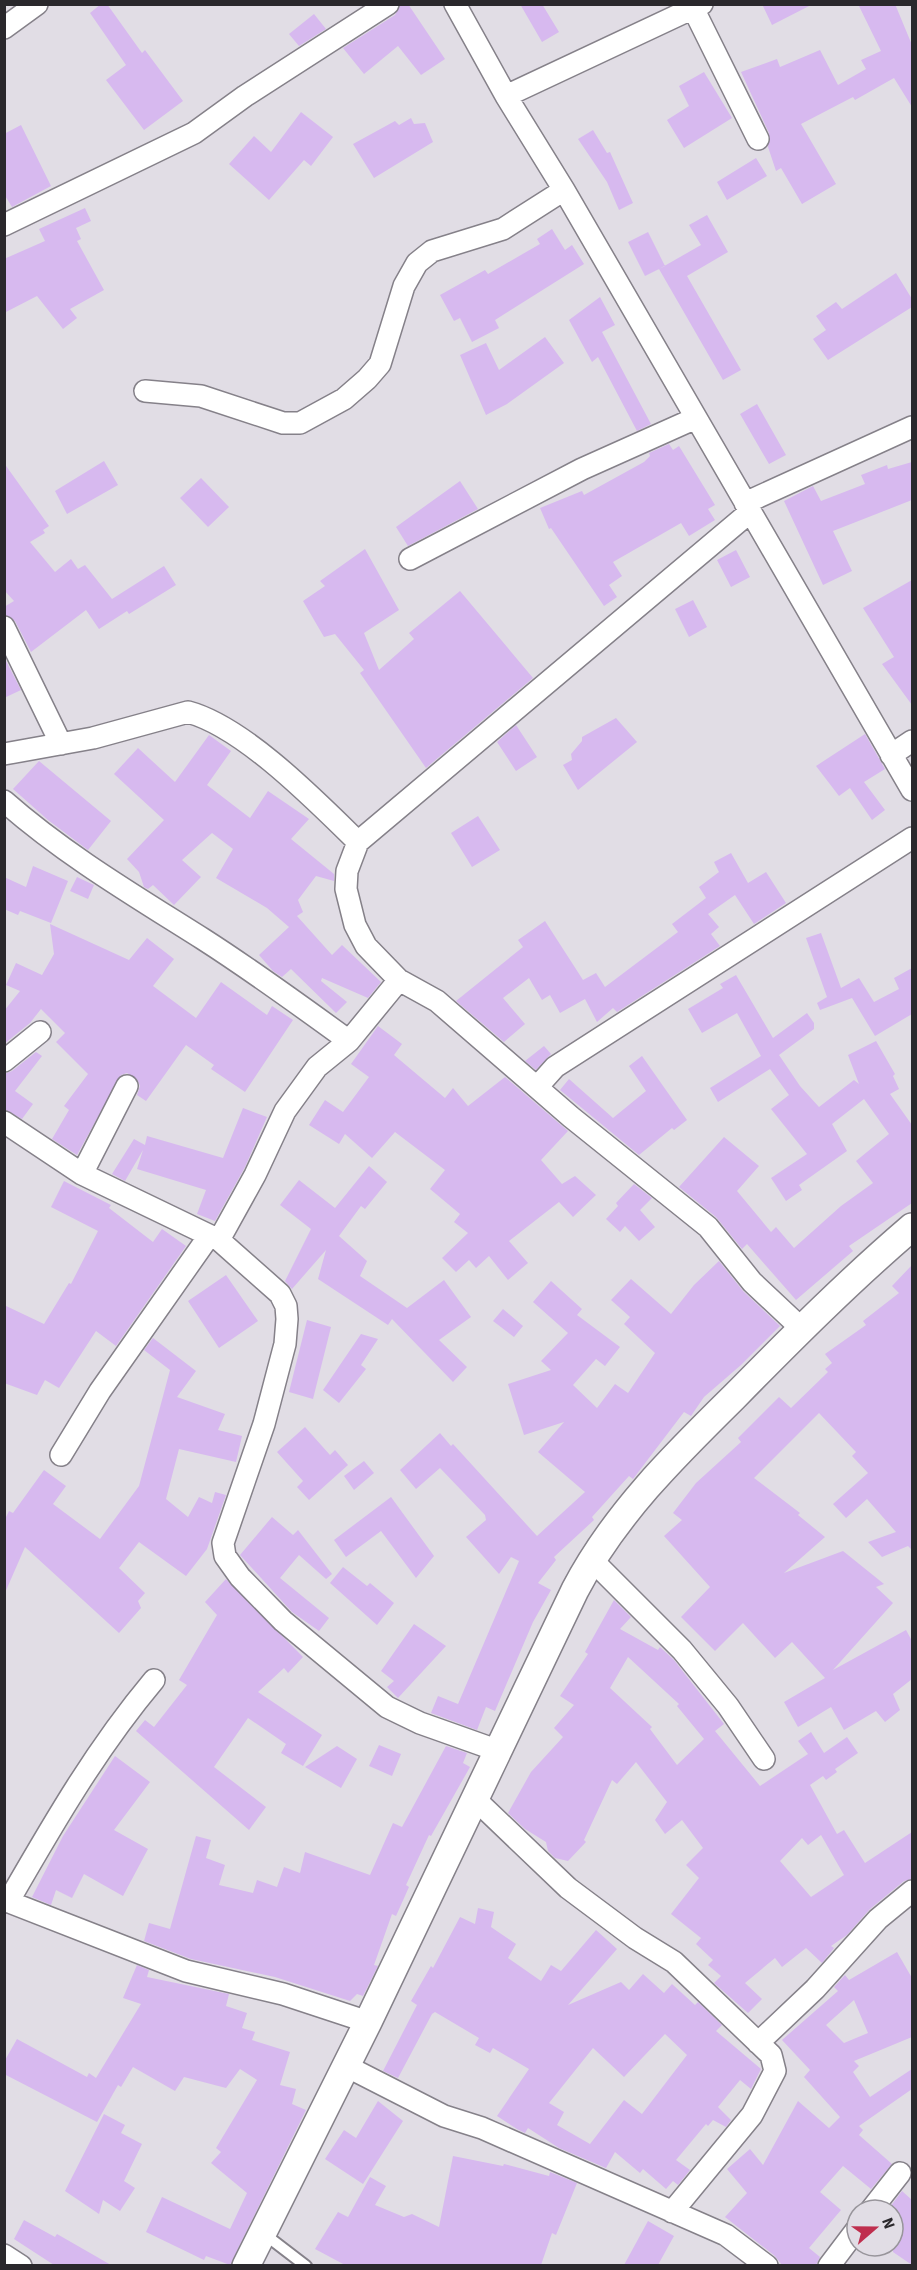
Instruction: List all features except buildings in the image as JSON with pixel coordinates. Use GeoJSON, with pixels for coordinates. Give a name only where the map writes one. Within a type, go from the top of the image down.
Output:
{"type":"FeatureCollection","features":[{"type":"Feature","properties":{"kind":"street"},"geometry":{"type":"LineString","coordinates":[[4,28],[37,4]]}},
{"type":"Feature","properties":{"kind":"street"},"geometry":{"type":"LineString","coordinates":[[4,225],[194,133],[245,96],[388,4]]}},
{"type":"Feature","properties":{"kind":"street"},"geometry":{"type":"LineString","coordinates":[[455,4],[506,96],[564,190],[912,790]]}},
{"type":"Feature","properties":{"kind":"street"},"geometry":{"type":"LineString","coordinates":[[506,96],[698,6],[758,139]]}},
{"type":"Feature","properties":{"kind":"street"},"geometry":{"type":"LineString","coordinates":[[145,391],[201,396],[283,423],[300,423],[344,399],[367,380],[380,364],[404,286],[417,263],[432,251],[503,229],[564,190]]}},
{"type":"Feature","properties":{"kind":"street"},"geometry":{"type":"LineString","coordinates":[[410,559],[582,469],[696,418]]}},
{"type":"Feature","properties":{"kind":"street"},"geometry":{"type":"LineString","coordinates":[[801,1328],[752,1282],[708,1227],[571,1117],[538,1086],[437,1001],[399,980],[366,946],[349,908],[347,872],[358,842],[748,508],[912,427]]}},
{"type":"Feature","properties":{"kind":"street"},"geometry":{"type":"LineString","coordinates":[[4,627],[61,744]]}},
{"type":"Feature","properties":{"kind":"street"},"geometry":{"type":"LineString","coordinates":[[4,754],[138,727],[174,714],[188,712],[203,716],[296,782],[358,842]]}},
{"type":"Feature","properties":{"kind":"street"},"geometry":{"type":"LineString","coordinates":[[891,755],[912,741]]}},
{"type":"Feature","properties":{"kind":"street"},"geometry":{"type":"LineString","coordinates":[[4,801],[25,820],[113,881],[284,993],[349,1041]]}},
{"type":"Feature","properties":{"kind":"street"},"geometry":{"type":"LineString","coordinates":[[538,1086],[555,1067],[912,838]]}},
{"type":"Feature","properties":{"kind":"street"},"geometry":{"type":"LineString","coordinates":[[61,1455],[100,1391],[214,1238],[255,1175],[285,1111],[317,1067],[349,1041],[399,980]]}},
{"type":"Feature","properties":{"kind":"street"},"geometry":{"type":"LineString","coordinates":[[4,1061],[40,1032]]}},
{"type":"Feature","properties":{"kind":"street"},"geometry":{"type":"LineString","coordinates":[[82,1174],[127,1086]]}},
{"type":"Feature","properties":{"kind":"street"},"geometry":{"type":"LineString","coordinates":[[4,1122],[82,1174],[214,1238],[280,1294],[286,1306],[285,1344],[264,1424],[223,1544],[225,1556],[240,1577],[283,1621],[387,1707],[420,1724],[499,1751]]}},
{"type":"Feature","properties":{"kind":"street"},"geometry":{"type":"LineString","coordinates":[[246,2265],[368,2022],[591,1559],[640,1495],[801,1328],[912,1227]]}},
{"type":"Feature","properties":{"kind":"street"},"geometry":{"type":"LineString","coordinates":[[591,1559],[682,1650],[728,1706],[764,1759]]}},
{"type":"Feature","properties":{"kind":"street"},"geometry":{"type":"LineString","coordinates":[[154,1680],[120,1721],[70,1794],[6,1901],[186,1971],[283,1994],[368,2022]]}},
{"type":"Feature","properties":{"kind":"street"},"geometry":{"type":"LineString","coordinates":[[476,1800],[577,1896],[635,1938],[655,1948],[674,1962],[771,2055],[774,2062],[771,2080],[752,2115],[672,2212]]}},
{"type":"Feature","properties":{"kind":"street"},"geometry":{"type":"LineString","coordinates":[[758,2043],[815,1989],[878,1919],[912,1891]]}},
{"type":"Feature","properties":{"kind":"street"},"geometry":{"type":"LineString","coordinates":[[346,2066],[444,2116],[482,2128],[726,2235],[767,2265]]}},
{"type":"Feature","properties":{"kind":"street"},"geometry":{"type":"LineString","coordinates":[[880,2198],[900,2173]]}},
{"type":"Feature","properties":{"kind":"street"},"geometry":{"type":"LineString","coordinates":[[829,2265],[845,2244]]}},
{"type":"Feature","properties":{"kind":"street"},"geometry":{"type":"LineString","coordinates":[[4,2255],[21,2265]]}},
{"type":"Feature","properties":{"kind":"lane"},"geometry":{"type":"LineString","coordinates":[[263,2233],[306,2265]]}}]}
